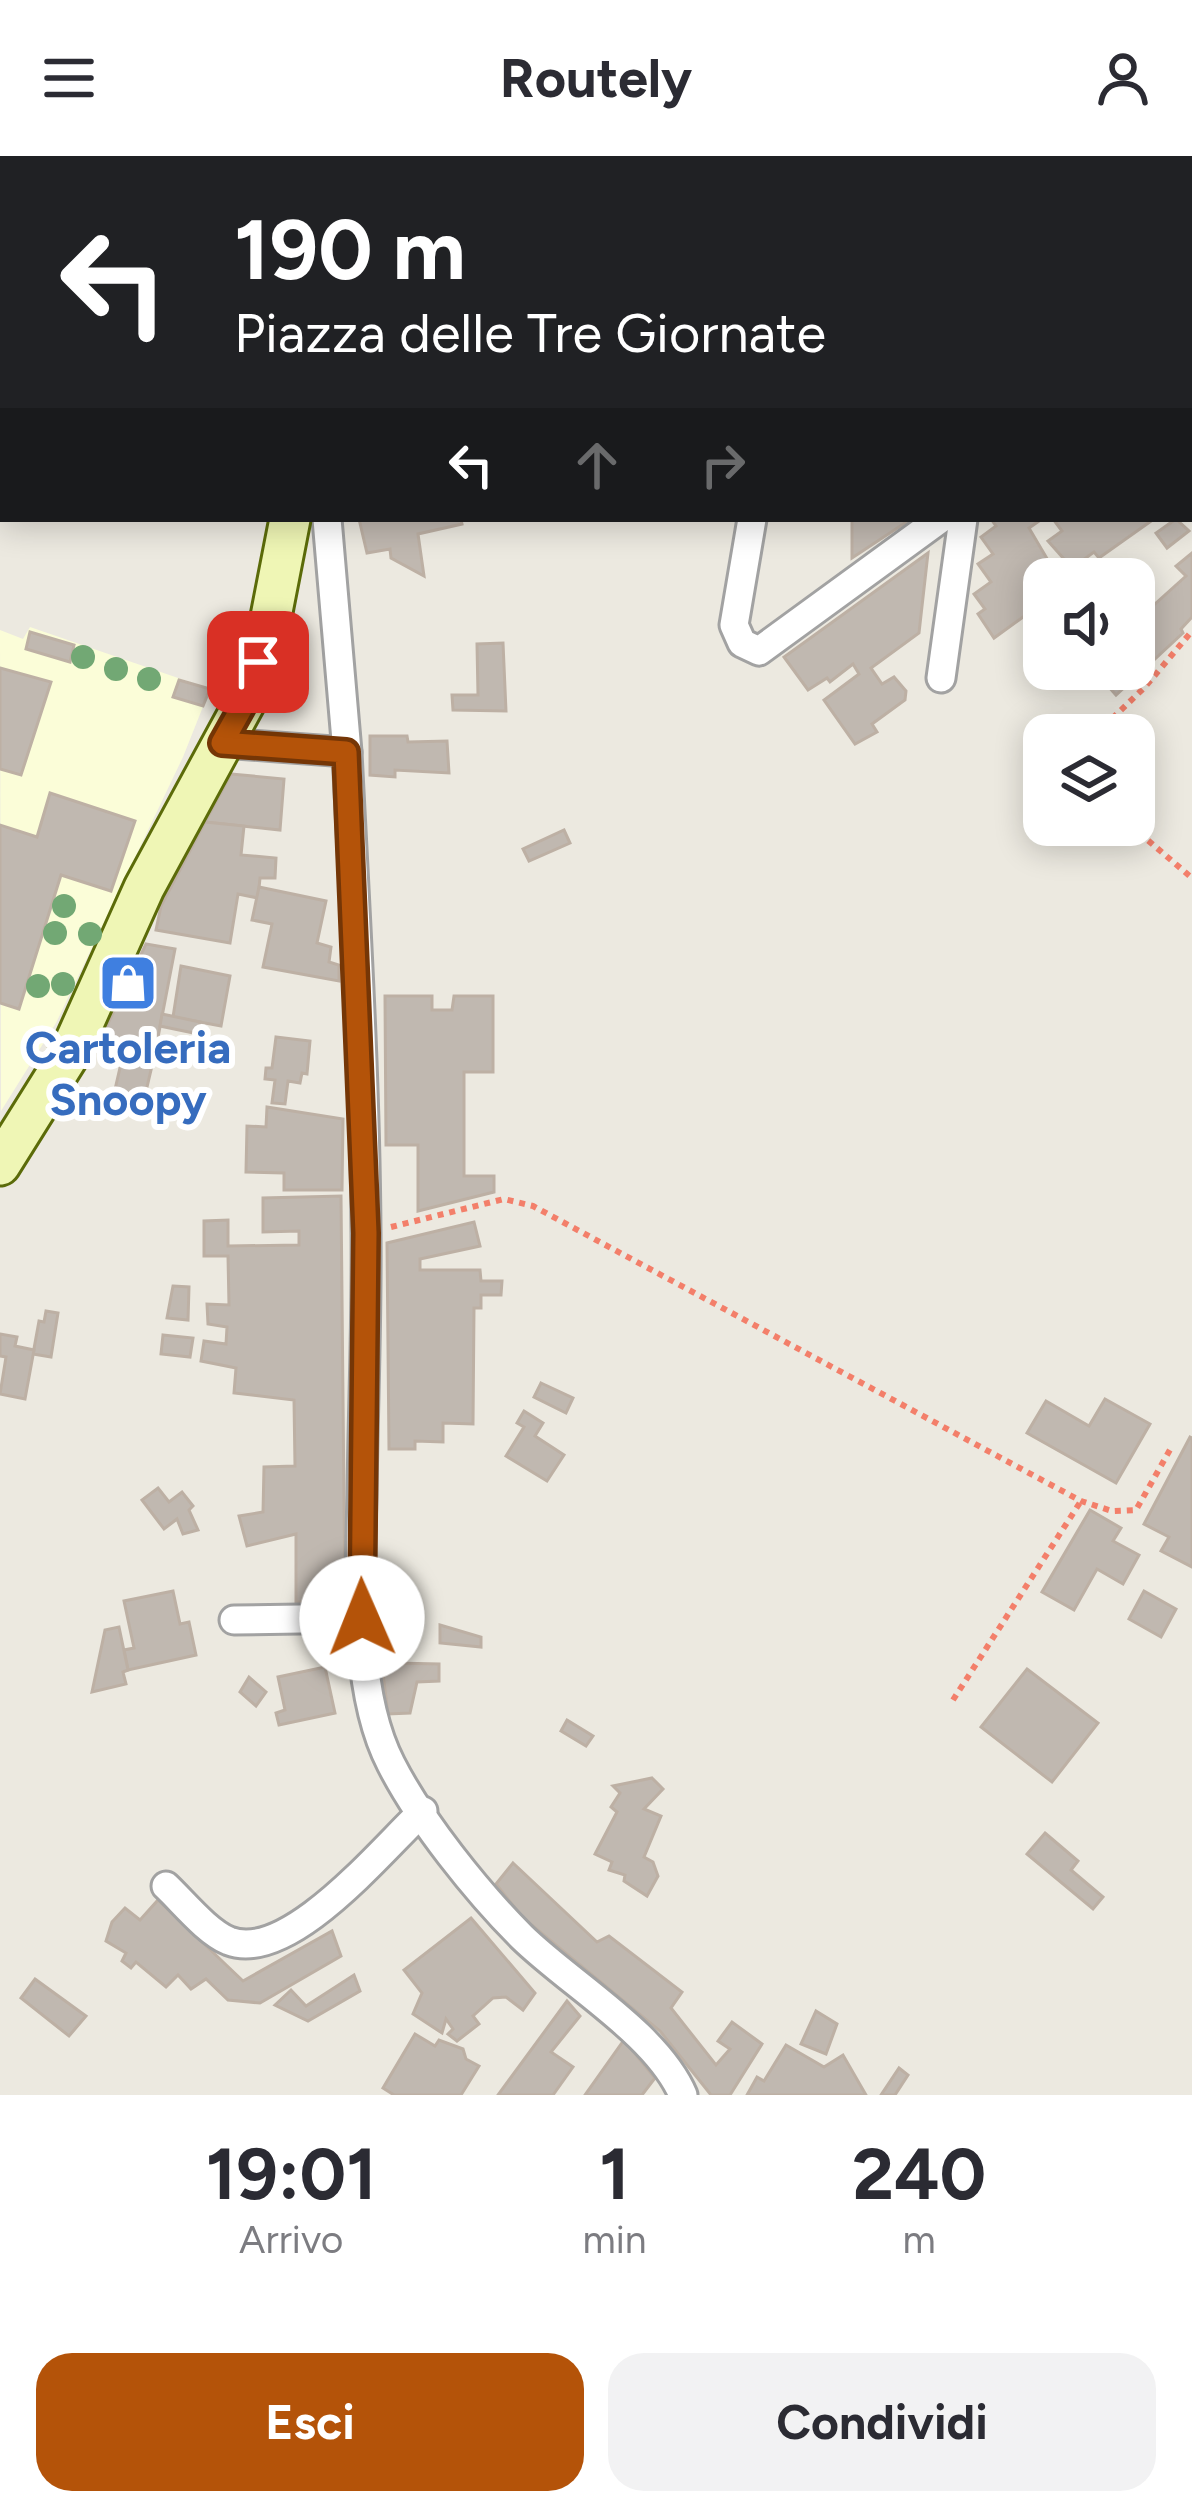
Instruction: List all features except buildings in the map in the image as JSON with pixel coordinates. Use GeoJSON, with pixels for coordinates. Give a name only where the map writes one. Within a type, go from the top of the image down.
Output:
{"type":"FeatureCollection","features":[{"type":"Feature","properties":{"kind":"street"},"geometry":{"type":"LineString","coordinates":[[0,1165],[70,1053],[144,888],[252,682],[270,622],[289,522]]}},
{"type":"Feature","properties":{"kind":"street"},"geometry":{"type":"LineString","coordinates":[[327,522],[346,752],[366,1233],[362,1618],[371,1697],[389,1762],[519,1934],[648,2046],[683,2095]]}},
{"type":"Feature","properties":{"kind":"street"},"geometry":{"type":"LineString","coordinates":[[751,522],[734,625],[742,643],[759,651],[936,522]]}},
{"type":"Feature","properties":{"kind":"street"},"geometry":{"type":"LineString","coordinates":[[941,678],[963,522]]}},
{"type":"Feature","properties":{"kind":"street"},"geometry":{"type":"LineString","coordinates":[[222,743],[346,752]]}},
{"type":"Feature","properties":{"kind":"street"},"geometry":{"type":"LineString","coordinates":[[234,1621],[362,1618]]}},
{"type":"Feature","properties":{"kind":"street"},"geometry":{"type":"LineString","coordinates":[[166,1886],[225,1940],[250,1946],[285,1935],[324,1907],[423,1811]]}},
{"type":"Feature","properties":{"kind":"path"},"geometry":{"type":"LineString","coordinates":[[1116,714],[1192,631]]}},
{"type":"Feature","properties":{"kind":"path"},"geometry":{"type":"LineString","coordinates":[[1155,846],[1192,878]]}},
{"type":"Feature","properties":{"kind":"path"},"geometry":{"type":"LineString","coordinates":[[366,1233],[504,1199],[533,1206],[1081,1501],[1112,1510],[1136,1510],[1171,1448]]}},
{"type":"Feature","properties":{"kind":"path"},"geometry":{"type":"LineString","coordinates":[[953,1700],[1081,1501]]}},
{"type":"Feature","properties":{"kind":"shaded area"},"geometry":{"type":"Polygon","coordinates":[[[30,627],[210,689],[183,757],[56,1023],[1,1111],[0,630],[23,639],[30,627]]]}},
{"type":"Feature","properties":{"kind":"place","name":"Cartoleria Snoopy"},"geometry":{"type":"Point","coordinates":[128,983]}},
{"type":"Feature","properties":{"kind":"route"},"geometry":{"type":"LineString","coordinates":[[258,662],[245,702],[222,743],[346,752],[366,1233],[362,1618]]}}]}
